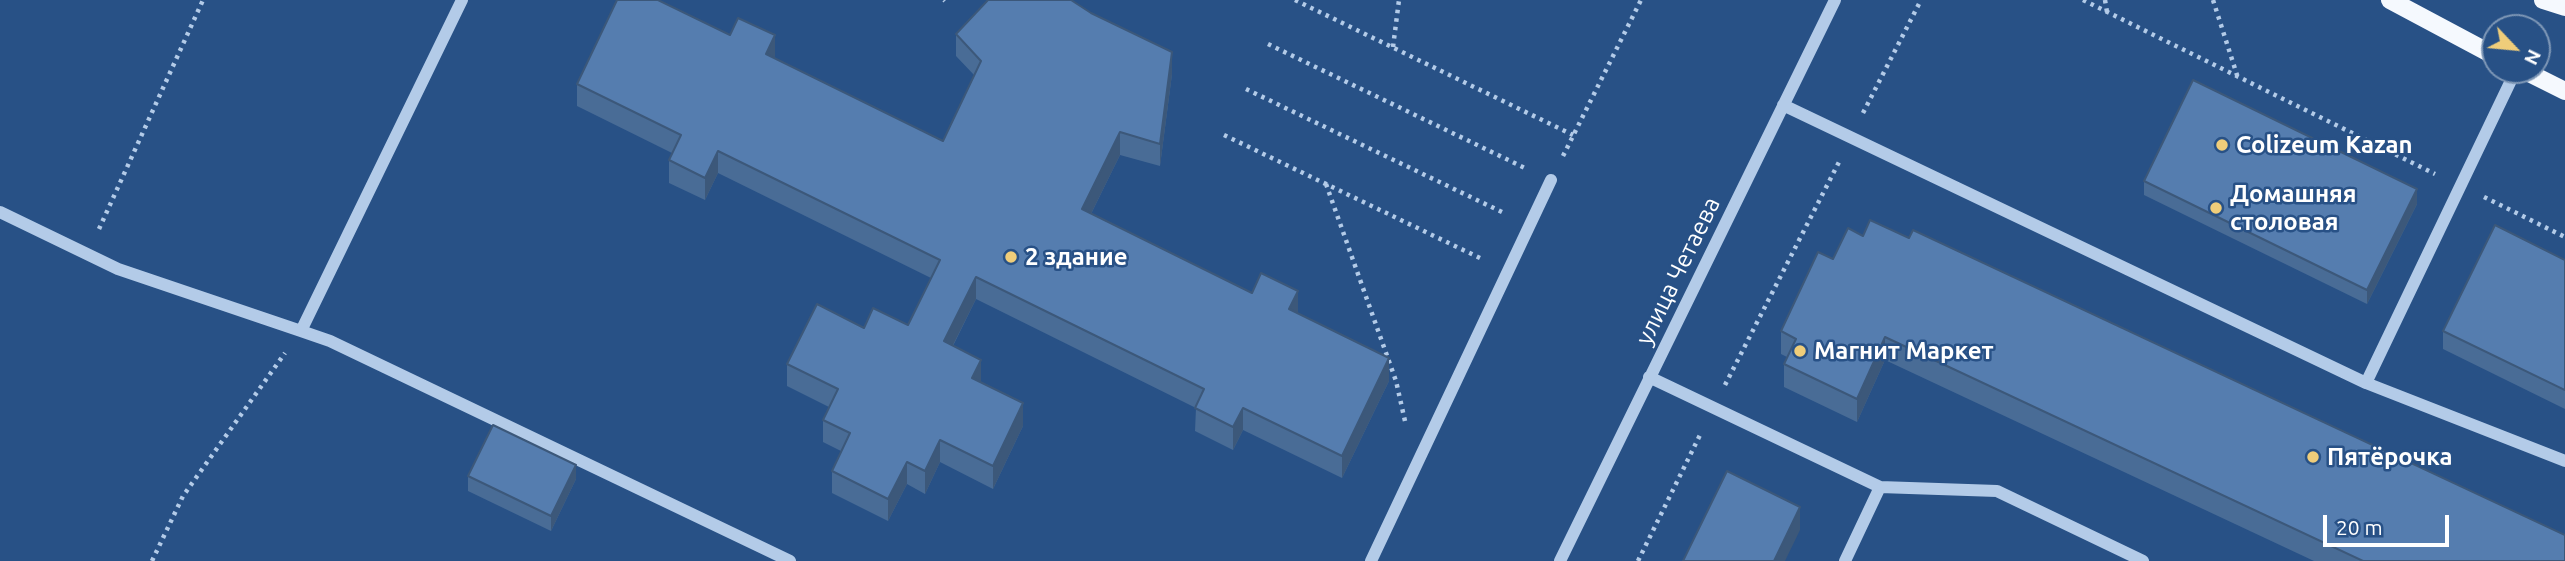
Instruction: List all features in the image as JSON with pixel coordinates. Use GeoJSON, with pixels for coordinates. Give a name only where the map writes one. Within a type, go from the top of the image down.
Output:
{"type":"FeatureCollection","features":[{"type":"Feature","properties":{"kind":"main road"},"geometry":{"type":"LineString","coordinates":[[2390,0],[2481,49]]}},
{"type":"Feature","properties":{"kind":"main road"},"geometry":{"type":"LineString","coordinates":[[2543,0],[2565,7]]}},
{"type":"Feature","properties":{"kind":"main road"},"geometry":{"type":"LineString","coordinates":[[2553,0],[2565,7]]}},
{"type":"Feature","properties":{"kind":"street"},"geometry":{"type":"LineString","coordinates":[[301,331],[462,0]]}},
{"type":"Feature","properties":{"kind":"street","name":"улица Четаева"},"geometry":{"type":"LineString","coordinates":[[1560,561],[1835,0]]}},
{"type":"Feature","properties":{"kind":"street"},"geometry":{"type":"LineString","coordinates":[[2366,383],[2509,84]]}},
{"type":"Feature","properties":{"kind":"street"},"geometry":{"type":"LineString","coordinates":[[1783,105],[2366,383],[2565,461]]}},
{"type":"Feature","properties":{"kind":"street"},"geometry":{"type":"LineString","coordinates":[[1371,561],[1551,180]]}},
{"type":"Feature","properties":{"kind":"street"},"geometry":{"type":"LineString","coordinates":[[0,212],[118,269],[330,341],[790,561]]}},
{"type":"Feature","properties":{"kind":"street"},"geometry":{"type":"LineString","coordinates":[[1649,377],[1715,406],[1880,487],[1997,491],[2143,561]]}},
{"type":"Feature","properties":{"kind":"street"},"geometry":{"type":"LineString","coordinates":[[1845,561],[1880,487]]}},
{"type":"Feature","properties":{"kind":"path"},"geometry":{"type":"LineString","coordinates":[[87,255],[203,0]]}},
{"type":"Feature","properties":{"kind":"path"},"geometry":{"type":"LineString","coordinates":[[1295,0],[1573,135]]}},
{"type":"Feature","properties":{"kind":"path"},"geometry":{"type":"LineString","coordinates":[[1393,47],[1399,0]]}},
{"type":"Feature","properties":{"kind":"path"},"geometry":{"type":"LineString","coordinates":[[1268,44],[1551,180],[1641,0]]}},
{"type":"Feature","properties":{"kind":"path"},"geometry":{"type":"LineString","coordinates":[[1637,561],[1921,0]]}},
{"type":"Feature","properties":{"kind":"path"},"geometry":{"type":"LineString","coordinates":[[2083,0],[2565,237]]}},
{"type":"Feature","properties":{"kind":"path"},"geometry":{"type":"LineString","coordinates":[[2105,0],[2106,12]]}},
{"type":"Feature","properties":{"kind":"path"},"geometry":{"type":"LineString","coordinates":[[2213,0],[2237,76]]}},
{"type":"Feature","properties":{"kind":"path"},"geometry":{"type":"LineString","coordinates":[[1246,89],[1529,225]]}},
{"type":"Feature","properties":{"kind":"path"},"geometry":{"type":"LineString","coordinates":[[1224,135],[1508,271]]}},
{"type":"Feature","properties":{"kind":"path"},"geometry":{"type":"LineString","coordinates":[[1325,183],[1396,381],[1415,468]]}},
{"type":"Feature","properties":{"kind":"path"},"geometry":{"type":"LineString","coordinates":[[152,561],[183,496],[301,331]]}},
{"type":"Feature","properties":{"kind":"building","name":"2 здание"},"geometry":{"type":"Polygon","coordinates":[[[617,0],[658,0],[730,35],[738,18],[775,35],[766,54],[943,141],[981,61],[956,34],[988,0],[1071,0],[1091,13],[1172,52],[1160,144],[1120,132],[1082,209],[1252,293],[1261,273],[1298,291],[1289,309],[1389,358],[1342,456],[1243,408],[1233,427],[1195,408],[1204,389],[976,277],[944,341],[981,360],[972,378],[1023,403],[993,466],[940,440],[925,471],[907,462],[888,499],[832,471],[850,433],[823,420],[838,389],[787,364],[817,304],[864,328],[873,308],[908,325],[940,260],[718,151],[705,178],[669,160],[681,135],[577,84],[617,0]]]}},
{"type":"Feature","properties":{"kind":"building"},"geometry":{"type":"Polygon","coordinates":[[[2193,80],[2417,189],[2367,290],[2144,181],[2193,80]]]}},
{"type":"Feature","properties":{"kind":"building"},"geometry":{"type":"Polygon","coordinates":[[[1870,220],[1909,238],[1913,230],[2565,535],[2565,561],[2363,561],[1885,337],[1857,399],[1784,364],[1796,339],[1781,331],[1818,252],[1833,259],[1848,228],[1863,236],[1870,220]]]}},
{"type":"Feature","properties":{"kind":"building"},"geometry":{"type":"Polygon","coordinates":[[[2495,225],[2565,260],[2565,390],[2443,331],[2495,225]]]}},
{"type":"Feature","properties":{"kind":"building"},"geometry":{"type":"Polygon","coordinates":[[[493,425],[576,465],[551,516],[468,476],[493,425]]]}},
{"type":"Feature","properties":{"kind":"building"},"geometry":{"type":"Polygon","coordinates":[[[1727,471],[1800,507],[1774,561],[1683,561],[1727,471]]]}},
{"type":"Feature","properties":{"kind":"place","name":"Colizeum Kazan"},"geometry":{"type":"Point","coordinates":[2222,145]}},
{"type":"Feature","properties":{"kind":"place","name":"Домашняя столовая"},"geometry":{"type":"Point","coordinates":[2216,208]}},
{"type":"Feature","properties":{"kind":"place","name":"2 здание"},"geometry":{"type":"Point","coordinates":[1011,257]}},
{"type":"Feature","properties":{"kind":"place","name":"Магнит Маркет"},"geometry":{"type":"Point","coordinates":[1800,351]}},
{"type":"Feature","properties":{"kind":"place","name":"Пятёрочка"},"geometry":{"type":"Point","coordinates":[2313,457]}}]}
